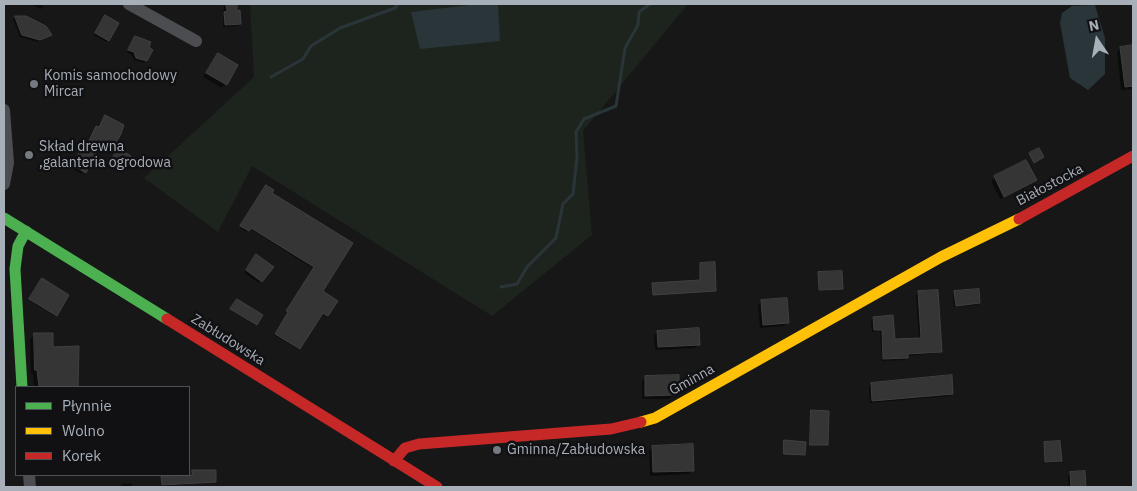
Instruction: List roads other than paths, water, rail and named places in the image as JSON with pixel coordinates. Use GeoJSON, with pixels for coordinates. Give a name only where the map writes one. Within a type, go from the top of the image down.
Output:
{"type":"FeatureCollection","features":[{"type":"Feature","properties":{"kind":"main road","name":"Białostocka"},"geometry":{"type":"LineString","coordinates":[[979,236],[1014,221],[1133,156]]}},
{"type":"Feature","properties":{"kind":"main road","name":"Zabłudowska"},"geometry":{"type":"LineString","coordinates":[[4,218],[437,487]]}},
{"type":"Feature","properties":{"kind":"main road"},"geometry":{"type":"LineString","coordinates":[[22,386],[15,269],[18,246],[26,231]]}},
{"type":"Feature","properties":{"kind":"main road","name":"Gminna"},"geometry":{"type":"LineString","coordinates":[[394,461],[405,448],[419,444],[611,429],[655,418],[979,236]]}},
{"type":"Feature","properties":{"kind":"street"},"geometry":{"type":"LineString","coordinates":[[129,4],[196,41]]}},
{"type":"Feature","properties":{"kind":"street"},"geometry":{"type":"LineString","coordinates":[[4,110],[8,163],[4,184]]}},
{"type":"Feature","properties":{"kind":"waterway"},"geometry":{"type":"LineString","coordinates":[[271,77],[303,59],[311,46],[340,28],[395,8],[398,4]]}},
{"type":"Feature","properties":{"kind":"waterway"},"geometry":{"type":"LineString","coordinates":[[501,287],[517,284],[527,267],[556,238],[563,204],[573,194],[577,157],[576,132],[584,119],[616,106],[625,48],[638,25],[639,12],[650,4]]}},
{"type":"Feature","properties":{"kind":"place","name":"Komis samochodowy Mircar"},"geometry":{"type":"Point","coordinates":[34,84]}},
{"type":"Feature","properties":{"kind":"place","name":"Skład drewna ,galanteria ogrodowa"},"geometry":{"type":"Point","coordinates":[29,155]}},
{"type":"Feature","properties":{"kind":"place","name":"Gminna/Zabłudowska"},"geometry":{"type":"Point","coordinates":[497,450]}}]}
